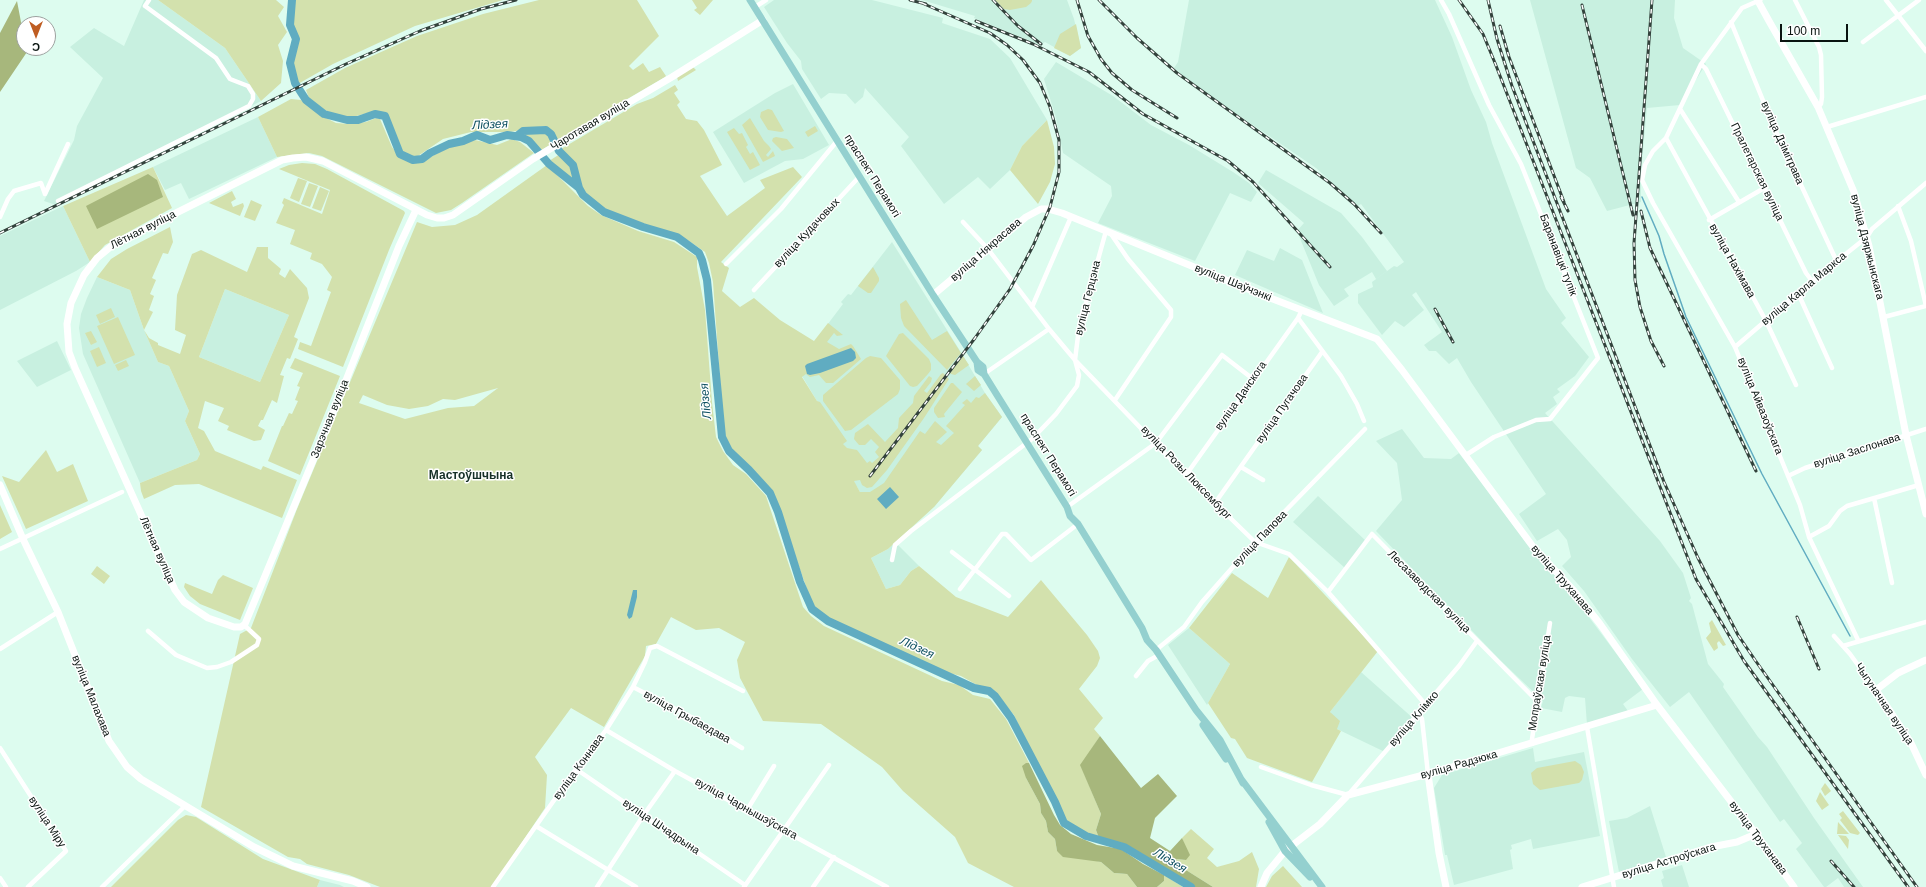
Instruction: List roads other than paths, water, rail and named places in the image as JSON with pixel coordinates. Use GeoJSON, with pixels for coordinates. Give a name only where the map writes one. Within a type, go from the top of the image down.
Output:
{"type":"FeatureCollection","features":[{"type":"Feature","properties":{"kind":"main road","name":"праспект Перамогі"},"geometry":{"type":"LineString","coordinates":[[750,0],[859,177],[977,362],[978,370],[984,374],[1067,507],[1070,516],[1078,524],[1142,628],[1147,640],[1157,652],[1196,710],[1220,740],[1243,783],[1292,846],[1321,887]]}},
{"type":"Feature","properties":{"kind":"main road","name":"праспект Перамогі"},"geometry":{"type":"LineString","coordinates":[[1265,812],[1285,850],[1321,887]]}},
{"type":"Feature","properties":{"kind":"street"},"geometry":{"type":"LineString","coordinates":[[58,201],[249,106],[253,99],[253,94],[248,86],[230,79],[216,58],[145,6],[149,0]]}},
{"type":"Feature","properties":{"kind":"street"},"geometry":{"type":"LineString","coordinates":[[755,7],[766,0]]}},
{"type":"Feature","properties":{"kind":"street","name":"Баранавіцкі тупік"},"geometry":{"type":"LineString","coordinates":[[1441,0],[1449,14],[1489,105],[1521,164],[1598,358],[1550,419],[1536,420],[1494,437],[1466,456]]}},
{"type":"Feature","properties":{"kind":"street"},"geometry":{"type":"LineString","coordinates":[[1666,138],[1701,64],[1742,8],[1758,0]]}},
{"type":"Feature","properties":{"kind":"street","name":"вуліца Дзяржынскага"},"geometry":{"type":"LineString","coordinates":[[1758,0],[1818,108],[1854,192],[1867,237],[1884,317],[1906,435],[1926,514]]}},
{"type":"Feature","properties":{"kind":"street"},"geometry":{"type":"LineString","coordinates":[[1795,0],[1819,47],[1821,55],[1822,97],[1821,104],[1818,108]]}},
{"type":"Feature","properties":{"kind":"street"},"geometry":{"type":"LineString","coordinates":[[1886,0],[1926,50]]}},
{"type":"Feature","properties":{"kind":"street"},"geometry":{"type":"LineString","coordinates":[[1863,42],[1919,0]]}},
{"type":"Feature","properties":{"kind":"street","name":"Чаротавая вуліца"},"geometry":{"type":"LineString","coordinates":[[416,210],[437,218],[444,218],[453,215],[533,159],[763,20]]}},
{"type":"Feature","properties":{"kind":"street","name":"вуліца Дзімітрава"},"geometry":{"type":"LineString","coordinates":[[1731,22],[1773,125],[1837,262]]}},
{"type":"Feature","properties":{"kind":"street","name":"Пралетарская вуліца"},"geometry":{"type":"LineString","coordinates":[[1701,64],[1706,69],[1766,187],[1806,273],[1812,281]]}},
{"type":"Feature","properties":{"kind":"street"},"geometry":{"type":"LineString","coordinates":[[1827,127],[1926,97]]}},
{"type":"Feature","properties":{"kind":"street"},"geometry":{"type":"LineString","coordinates":[[1680,109],[1739,202]]}},
{"type":"Feature","properties":{"kind":"street","name":"вуліца Айвазоўскага"},"geometry":{"type":"LineString","coordinates":[[1666,138],[1653,151],[1645,164],[1642,180],[1653,203],[1736,347],[1800,505],[1809,536],[1858,640]]}},
{"type":"Feature","properties":{"kind":"street","name":"вуліца Нахімава"},"geometry":{"type":"LineString","coordinates":[[1666,138],[1709,220],[1766,321],[1796,385]]}},
{"type":"Feature","properties":{"kind":"street"},"geometry":{"type":"LineString","coordinates":[[726,264],[781,209],[837,141]]}},
{"type":"Feature","properties":{"kind":"street"},"geometry":{"type":"LineString","coordinates":[[0,217],[8,199],[14,191],[41,183],[45,194],[68,144]]}},
{"type":"Feature","properties":{"kind":"street","name":"Лётная вуліца"},"geometry":{"type":"LineString","coordinates":[[243,626],[234,627],[208,618],[184,602],[175,590],[71,357],[67,324],[75,291],[84,275],[97,258],[114,244],[288,159],[306,157],[323,161],[416,210]]}},
{"type":"Feature","properties":{"kind":"street","name":"вуліца Кудачовых"},"geometry":{"type":"LineString","coordinates":[[754,290],[859,177]]}},
{"type":"Feature","properties":{"kind":"street","name":"вуліца Карла Маркса"},"geometry":{"type":"LineString","coordinates":[[1736,347],[1812,281],[1867,237],[1872,229],[1926,183]]}},
{"type":"Feature","properties":{"kind":"street"},"geometry":{"type":"LineString","coordinates":[[1709,220],[1766,187]]}},
{"type":"Feature","properties":{"kind":"street"},"geometry":{"type":"LineString","coordinates":[[1884,317],[1926,306],[1911,241],[1898,206]]}},
{"type":"Feature","properties":{"kind":"street","name":"вуліца Някрасава"},"geometry":{"type":"LineString","coordinates":[[933,294],[1026,217],[1041,209]]}},
{"type":"Feature","properties":{"kind":"street","name":"вуліца Шаўчэнкі"},"geometry":{"type":"LineString","coordinates":[[1041,209],[1062,213],[1302,310]]}},
{"type":"Feature","properties":{"kind":"street","name":"Зарэчная вуліца"},"geometry":{"type":"LineString","coordinates":[[243,626],[314,459],[402,240],[416,210]]}},
{"type":"Feature","properties":{"kind":"street"},"geometry":{"type":"LineString","coordinates":[[1032,307],[1071,217]]}},
{"type":"Feature","properties":{"kind":"street","name":"вуліца Розы Люксембург"},"geometry":{"type":"LineString","coordinates":[[963,222],[988,249],[1049,329],[1076,360],[1186,475],[1255,542],[1289,554],[1328,592],[1426,705]]}},
{"type":"Feature","properties":{"kind":"street"},"geometry":{"type":"LineString","coordinates":[[1108,232],[1128,259],[1171,310],[1171,317],[1115,400]]}},
{"type":"Feature","properties":{"kind":"street","name":"вуліца Герцэна"},"geometry":{"type":"LineString","coordinates":[[892,560],[895,545],[911,531],[1027,443],[1056,414],[1077,386],[1078,375],[1076,360],[1079,328],[1108,232]]}},
{"type":"Feature","properties":{"kind":"street"},"geometry":{"type":"LineString","coordinates":[[1798,293],[1832,368]]}},
{"type":"Feature","properties":{"kind":"street"},"geometry":{"type":"LineString","coordinates":[[1302,310],[1298,318],[1341,376],[1357,404],[1364,421]]}},
{"type":"Feature","properties":{"kind":"street","name":"вуліца Труханава"},"geometry":{"type":"LineString","coordinates":[[1302,310],[1377,338],[1534,548],[1574,591],[1600,624],[1657,705],[1756,834],[1794,887]]}},
{"type":"Feature","properties":{"kind":"street","name":"вуліца Данскога"},"geometry":{"type":"LineString","coordinates":[[1186,475],[1253,379],[1298,318]]}},
{"type":"Feature","properties":{"kind":"street"},"geometry":{"type":"LineString","coordinates":[[984,374],[1049,329]]}},
{"type":"Feature","properties":{"kind":"street","name":"вуліца Пугачова"},"geometry":{"type":"LineString","coordinates":[[1215,504],[1322,352]]}},
{"type":"Feature","properties":{"kind":"street"},"geometry":{"type":"LineString","coordinates":[[1067,507],[1156,443],[1222,355],[1253,379]]}},
{"type":"Feature","properties":{"kind":"street","name":"вуліца Папова"},"geometry":{"type":"LineString","coordinates":[[1136,676],[1148,661],[1184,627],[1202,602],[1255,542],[1366,429]]}},
{"type":"Feature","properties":{"kind":"street","name":"вуліца Заслонава"},"geometry":{"type":"LineString","coordinates":[[1788,476],[1806,468],[1926,429]]}},
{"type":"Feature","properties":{"kind":"street"},"geometry":{"type":"LineString","coordinates":[[1241,467],[1263,480]]}},
{"type":"Feature","properties":{"kind":"street","name":"вуліца Малахава"},"geometry":{"type":"LineString","coordinates":[[0,485],[23,539],[58,612],[109,741],[127,767],[141,779],[254,847],[293,866],[353,881],[367,887]]}},
{"type":"Feature","properties":{"kind":"street"},"geometry":{"type":"LineString","coordinates":[[1809,536],[1829,526],[1840,511],[1847,506],[1919,486]]}},
{"type":"Feature","properties":{"kind":"street"},"geometry":{"type":"LineString","coordinates":[[0,549],[122,492]]}},
{"type":"Feature","properties":{"kind":"street"},"geometry":{"type":"LineString","coordinates":[[1874,498],[1892,583]]}},
{"type":"Feature","properties":{"kind":"street"},"geometry":{"type":"LineString","coordinates":[[960,589],[1002,534],[1006,534],[1031,560],[1078,524]]}},
{"type":"Feature","properties":{"kind":"street","name":"Лесазаводская вуліца"},"geometry":{"type":"LineString","coordinates":[[1328,592],[1372,534],[1538,702]]}},
{"type":"Feature","properties":{"kind":"street"},"geometry":{"type":"LineString","coordinates":[[952,552],[1009,596]]}},
{"type":"Feature","properties":{"kind":"street"},"geometry":{"type":"LineString","coordinates":[[0,650],[58,612]]}},
{"type":"Feature","properties":{"kind":"street"},"geometry":{"type":"LineString","coordinates":[[1843,646],[1858,640],[1926,622]]}},
{"type":"Feature","properties":{"kind":"street","name":"Мопраўская вуліца"},"geometry":{"type":"LineString","coordinates":[[1532,744],[1550,623]]}},
{"type":"Feature","properties":{"kind":"street"},"geometry":{"type":"LineString","coordinates":[[148,631],[176,655],[207,668],[217,667],[231,662],[257,645],[259,640],[243,626]]}},
{"type":"Feature","properties":{"kind":"street","name":"Чыгуначная вуліца"},"geometry":{"type":"LineString","coordinates":[[1834,636],[1876,690],[1911,743],[1926,776]]}},
{"type":"Feature","properties":{"kind":"street","name":"вуліца Клімко"},"geometry":{"type":"LineString","coordinates":[[1348,795],[1426,705],[1477,641]]}},
{"type":"Feature","properties":{"kind":"street","name":"вуліца Коннава"},"geometry":{"type":"LineString","coordinates":[[493,887],[576,769],[606,730],[632,687],[645,662],[650,648],[657,646],[743,691]]}},
{"type":"Feature","properties":{"kind":"street"},"geometry":{"type":"LineString","coordinates":[[1876,690],[1902,670],[1926,660]]}},
{"type":"Feature","properties":{"kind":"street","name":"вуліца Грыбаедава"},"geometry":{"type":"LineString","coordinates":[[632,687],[693,718],[742,748]]}},
{"type":"Feature","properties":{"kind":"street","name":"вуліца Радзюка"},"geometry":{"type":"LineString","coordinates":[[1261,767],[1311,785],[1348,795],[1532,744],[1657,705]]}},
{"type":"Feature","properties":{"kind":"street"},"geometry":{"type":"LineString","coordinates":[[1419,713],[1422,719],[1439,853],[1446,887]]}},
{"type":"Feature","properties":{"kind":"street"},"geometry":{"type":"LineString","coordinates":[[1587,727],[1614,887]]}},
{"type":"Feature","properties":{"kind":"street","name":"вуліца Чарнышэўскага"},"geometry":{"type":"LineString","coordinates":[[606,730],[675,770],[887,887]]}},
{"type":"Feature","properties":{"kind":"street","name":"вуліца Міру"},"geometry":{"type":"LineString","coordinates":[[0,748],[66,851],[28,887]]}},
{"type":"Feature","properties":{"kind":"street"},"geometry":{"type":"LineString","coordinates":[[745,886],[829,765]]}},
{"type":"Feature","properties":{"kind":"street"},"geometry":{"type":"LineString","coordinates":[[747,810],[774,766]]}},
{"type":"Feature","properties":{"kind":"street","name":"вуліца Шчадрына"},"geometry":{"type":"LineString","coordinates":[[576,769],[745,886]]}},
{"type":"Feature","properties":{"kind":"street"},"geometry":{"type":"LineString","coordinates":[[596,887],[675,770]]}},
{"type":"Feature","properties":{"kind":"street"},"geometry":{"type":"LineString","coordinates":[[1261,887],[1267,873],[1285,850],[1320,824],[1348,795]]}},
{"type":"Feature","properties":{"kind":"street"},"geometry":{"type":"LineString","coordinates":[[102,887],[185,806]]}},
{"type":"Feature","properties":{"kind":"street"},"geometry":{"type":"LineString","coordinates":[[536,826],[636,887]]}},
{"type":"Feature","properties":{"kind":"street","name":"вуліца Астроўскага"},"geometry":{"type":"LineString","coordinates":[[1582,887],[1708,848],[1737,842],[1756,834]]}},
{"type":"Feature","properties":{"kind":"street"},"geometry":{"type":"LineString","coordinates":[[813,887],[834,857]]}},
{"type":"Feature","properties":{"kind":"street"},"geometry":{"type":"LineString","coordinates":[[0,878],[6,887]]}},
{"type":"Feature","properties":{"kind":"water"},"geometry":{"type":"Polygon","coordinates":[[[851,348],[855,352],[856,358],[853,361],[820,373],[810,375],[807,374],[805,366],[807,364],[851,348]]]}},
{"type":"Feature","properties":{"kind":"water"},"geometry":{"type":"Polygon","coordinates":[[[890,487],[899,497],[886,509],[877,499],[890,487]]]}},
{"type":"Feature","properties":{"kind":"water"},"geometry":{"type":"Polygon","coordinates":[[[633,590],[637,590],[637,597],[632,617],[629,619],[627,615],[633,590]]]}},
{"type":"Feature","properties":{"kind":"waterway","name":"Лідзея"},"geometry":{"type":"LineString","coordinates":[[292,0],[290,25],[296,39],[290,63],[295,83],[306,100],[324,114],[347,120],[358,120],[375,114],[385,116],[400,154],[413,160],[422,159],[430,153],[449,144],[463,141],[477,135],[490,140],[507,135],[521,137],[529,141],[549,164],[579,188],[583,195],[604,212],[643,227],[677,237],[699,253],[707,280],[722,437],[729,451],[770,493],[778,512],[800,582],[812,609],[828,621],[974,688],[989,691],[995,696],[1011,718],[1055,802],[1064,823],[1086,836],[1124,847],[1191,887]]}},
{"type":"Feature","properties":{"kind":"waterway"},"geometry":{"type":"LineString","coordinates":[[518,135],[523,131],[546,130],[551,134],[559,151],[573,165],[579,188]]}},
{"type":"Feature","properties":{"kind":"waterway"},"geometry":{"type":"LineString","coordinates":[[1642,197],[1659,236],[1686,317],[1762,474],[1850,636]]}},
{"type":"Feature","properties":{"kind":"railway"},"geometry":{"type":"LineString","coordinates":[[0,233],[346,64],[420,31],[481,9],[516,0]]}},
{"type":"Feature","properties":{"kind":"railway"},"geometry":{"type":"LineString","coordinates":[[910,0],[926,4]]}},
{"type":"Feature","properties":{"kind":"railway"},"geometry":{"type":"LineString","coordinates":[[993,0],[1018,26],[1041,44]]}},
{"type":"Feature","properties":{"kind":"railway"},"geometry":{"type":"LineString","coordinates":[[1077,0],[1088,36],[1101,59],[1112,73],[1132,90],[1177,118]]}},
{"type":"Feature","properties":{"kind":"railway"},"geometry":{"type":"LineString","coordinates":[[1099,0],[1137,38],[1177,73],[1330,183],[1354,204],[1381,233]]}},
{"type":"Feature","properties":{"kind":"railway"},"geometry":{"type":"LineString","coordinates":[[1459,0],[1483,34],[1495,63],[1696,579],[1744,661],[1908,887]]}},
{"type":"Feature","properties":{"kind":"railway"},"geometry":{"type":"LineString","coordinates":[[1488,0],[1497,39],[1512,86],[1664,482],[1698,558],[1738,635],[1917,887]]}},
{"type":"Feature","properties":{"kind":"railway"},"geometry":{"type":"LineString","coordinates":[[1652,0],[1634,243],[1635,280],[1640,307],[1651,341],[1664,366]]}},
{"type":"Feature","properties":{"kind":"railway"},"geometry":{"type":"LineString","coordinates":[[870,476],[975,338],[1010,289],[1033,246],[1050,207],[1059,172],[1059,140],[1050,107],[1040,83],[1023,60],[1007,45],[990,33],[922,3]]}},
{"type":"Feature","properties":{"kind":"railway"},"geometry":{"type":"LineString","coordinates":[[1582,5],[1633,215]]}},
{"type":"Feature","properties":{"kind":"railway"},"geometry":{"type":"LineString","coordinates":[[976,21],[1033,44],[1089,72],[1143,114],[1228,161],[1253,182],[1330,267]]}},
{"type":"Feature","properties":{"kind":"railway"},"geometry":{"type":"LineString","coordinates":[[1500,26],[1509,57],[1564,202]]}},
{"type":"Feature","properties":{"kind":"railway"},"geometry":{"type":"LineString","coordinates":[[1561,197],[1568,211]]}},
{"type":"Feature","properties":{"kind":"railway"},"geometry":{"type":"LineString","coordinates":[[1641,211],[1650,248],[1756,471]]}},
{"type":"Feature","properties":{"kind":"railway"},"geometry":{"type":"LineString","coordinates":[[1435,309],[1453,342]]}},
{"type":"Feature","properties":{"kind":"railway"},"geometry":{"type":"LineString","coordinates":[[1797,617],[1819,669]]}},
{"type":"Feature","properties":{"kind":"railway"},"geometry":{"type":"LineString","coordinates":[[1831,861],[1854,887]]}},
{"type":"Feature","properties":{"kind":"district","name":"Мастоўшчына"},"geometry":{"type":"Point","coordinates":[471,476]}}]}
